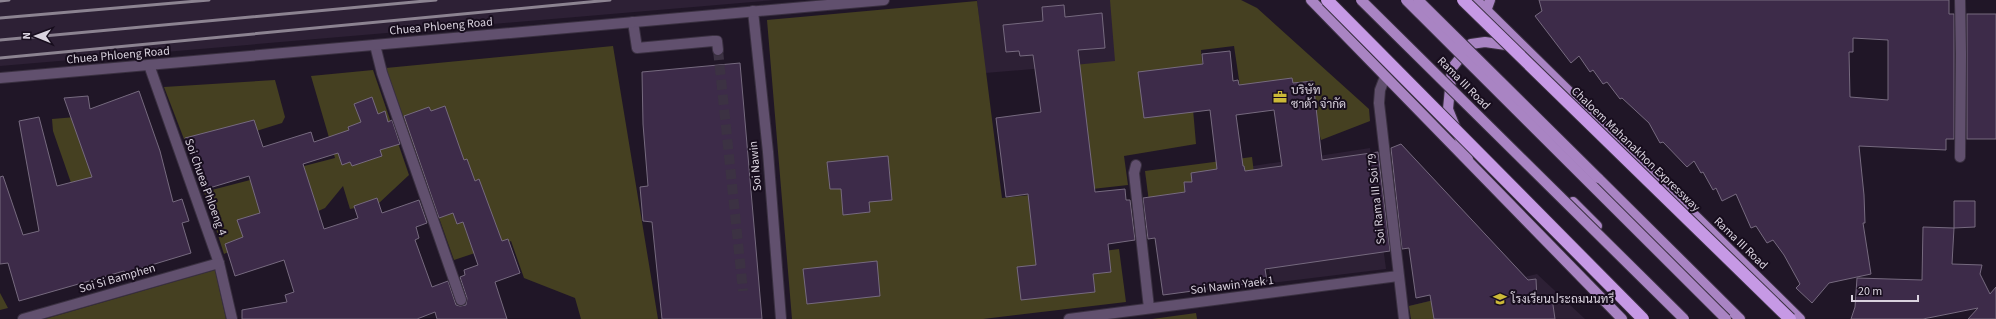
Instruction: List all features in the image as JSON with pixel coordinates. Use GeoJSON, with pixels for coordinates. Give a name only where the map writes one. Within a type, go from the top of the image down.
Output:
{"type":"FeatureCollection","features":[{"type":"Feature","properties":{"kind":"highway"},"geometry":{"type":"LineString","coordinates":[[1327,0],[1643,319]]}},
{"type":"Feature","properties":{"kind":"highway","name":"Chaloem Mahanakhon Expressway"},"geometry":{"type":"LineString","coordinates":[[1463,0],[1790,319]]}},
{"type":"Feature","properties":{"kind":"main road"},"geometry":{"type":"LineString","coordinates":[[1311,0],[1470,165],[1622,319]]}},
{"type":"Feature","properties":{"kind":"main road","name":"Rama III Road"},"geometry":{"type":"LineString","coordinates":[[1361,0],[1684,319]]}},
{"type":"Feature","properties":{"kind":"main road","name":"Rama III Road"},"geometry":{"type":"LineString","coordinates":[[1369,0],[1573,202],[1688,319]]}},
{"type":"Feature","properties":{"kind":"main road","name":"Rama III Road"},"geometry":{"type":"LineString","coordinates":[[1406,0],[1726,319]]}},
{"type":"Feature","properties":{"kind":"main road"},"geometry":{"type":"LineString","coordinates":[[1418,0],[1740,319]]}},
{"type":"Feature","properties":{"kind":"main road","name":"Rama III Road"},"geometry":{"type":"LineString","coordinates":[[1476,0],[1522,47],[1800,319]]}},
{"type":"Feature","properties":{"kind":"main road"},"geometry":{"type":"LineString","coordinates":[[1486,11],[1490,0]]}},
{"type":"Feature","properties":{"kind":"main road"},"geometry":{"type":"LineString","coordinates":[[1470,165],[1448,109],[1452,68],[1471,44],[1485,42],[1522,47]]}},
{"type":"Feature","properties":{"kind":"street","name":"Chuea Phloeng Road"},"geometry":{"type":"LineString","coordinates":[[0,78],[884,0]]}},
{"type":"Feature","properties":{"kind":"street"},"geometry":{"type":"LineString","coordinates":[[1960,0],[1960,157]]}},
{"type":"Feature","properties":{"kind":"street","name":"Soi Nawin"},"geometry":{"type":"LineString","coordinates":[[753,11],[768,152],[781,319]]}},
{"type":"Feature","properties":{"kind":"street"},"geometry":{"type":"LineString","coordinates":[[633,22],[637,48],[716,41],[718,50]]}},
{"type":"Feature","properties":{"kind":"street"},"geometry":{"type":"LineString","coordinates":[[375,45],[382,73],[461,300]]}},
{"type":"Feature","properties":{"kind":"street","name":"Soi Chuea Phloeng 4"},"geometry":{"type":"LineString","coordinates":[[149,65],[219,263],[232,319]]}},
{"type":"Feature","properties":{"kind":"street","name":"Soi Rama III Soi 79"},"geometry":{"type":"LineString","coordinates":[[1385,77],[1380,90],[1379,104],[1404,319]]}},
{"type":"Feature","properties":{"kind":"street"},"geometry":{"type":"LineString","coordinates":[[1136,165],[1134,173],[1149,308]]}},
{"type":"Feature","properties":{"kind":"street","name":"Soi Si Bamphen"},"geometry":{"type":"LineString","coordinates":[[23,319],[219,263]]}},
{"type":"Feature","properties":{"kind":"street","name":"Soi Nawin Yaek 1"},"geometry":{"type":"LineString","coordinates":[[1069,319],[1398,276]]}},
{"type":"Feature","properties":{"kind":"shaded area"},"geometry":{"type":"Polygon","coordinates":[[[0,0],[775,0],[0,66],[0,0]]]}},
{"type":"Feature","properties":{"kind":"shaded area"},"geometry":{"type":"Polygon","coordinates":[[[977,0],[1227,0],[1115,62],[985,73],[977,0]]]}},
{"type":"Feature","properties":{"kind":"shaded area"},"geometry":{"type":"Polygon","coordinates":[[[1110,0],[1241,0],[1257,8],[1369,109],[1370,121],[1321,140],[1307,87],[1241,93],[1234,46],[1201,50],[1204,84],[1191,86],[1196,144],[1124,156],[1128,185],[1092,189],[1074,65],[1115,61],[1110,0]]]}},
{"type":"Feature","properties":{"kind":"shaded area"},"geometry":{"type":"Polygon","coordinates":[[[977,1],[1002,198],[1031,195],[1042,259],[1119,249],[1126,302],[983,319],[792,319],[767,20],[977,1]]]}},
{"type":"Feature","properties":{"kind":"shaded area"},"geometry":{"type":"Polygon","coordinates":[[[613,46],[658,319],[581,319],[575,298],[524,278],[511,241],[454,260],[386,68],[613,46]]]}},
{"type":"Feature","properties":{"kind":"shaded area"},"geometry":{"type":"Polygon","coordinates":[[[373,70],[409,175],[379,203],[350,209],[343,186],[325,208],[224,254],[204,192],[335,158],[311,76],[373,70]]]}},
{"type":"Feature","properties":{"kind":"shaded area"},"geometry":{"type":"Polygon","coordinates":[[[275,80],[285,117],[282,123],[189,152],[164,87],[275,80]]]}},
{"type":"Feature","properties":{"kind":"shaded area"},"geometry":{"type":"Polygon","coordinates":[[[76,117],[104,190],[77,200],[53,131],[52,119],[76,117]]]}},
{"type":"Feature","properties":{"kind":"shaded area"},"geometry":{"type":"Polygon","coordinates":[[[1370,148],[1386,269],[1271,283],[1253,166],[1370,148]]]}},
{"type":"Feature","properties":{"kind":"shaded area"},"geometry":{"type":"Polygon","coordinates":[[[1252,157],[1255,181],[1152,225],[1145,171],[1252,157]]]}},
{"type":"Feature","properties":{"kind":"shaded area"},"geometry":{"type":"Polygon","coordinates":[[[215,270],[226,319],[45,319],[52,317],[215,270]]]}},
{"type":"Feature","properties":{"kind":"shaded area","name":"โรงเรียนประถมนนทรี"},"geometry":{"type":"Polygon","coordinates":[[[1537,274],[1585,319],[1411,319],[1409,306],[1537,274]]]}},
{"type":"Feature","properties":{"kind":"shaded area"},"geometry":{"type":"Polygon","coordinates":[[[0,293],[8,308],[0,310],[0,293]]]}},
{"type":"Feature","properties":{"kind":"shaded area"},"geometry":{"type":"Polygon","coordinates":[[[1464,293],[1477,319],[1411,319],[1409,306],[1464,293]]]}},
{"type":"Feature","properties":{"kind":"shaded area"},"geometry":{"type":"Polygon","coordinates":[[[1196,313],[1197,319],[1152,319],[1196,313]]]}},
{"type":"Feature","properties":{"kind":"building"},"geometry":{"type":"Polygon","coordinates":[[[1539,0],[1949,0],[1949,14],[1954,14],[1954,139],[1946,139],[1946,150],[1859,146],[1864,195],[1865,223],[1863,223],[1871,274],[1829,283],[1812,303],[1796,288],[1800,284],[1784,255],[1773,240],[1767,243],[1756,226],[1751,228],[1736,194],[1722,201],[1716,188],[1713,190],[1703,172],[1701,173],[1694,161],[1687,167],[1663,142],[1660,143],[1649,123],[1622,98],[1620,99],[1607,82],[1603,84],[1593,70],[1590,72],[1579,56],[1571,63],[1535,16],[1542,11],[1539,0]],[[1853,38],[1853,52],[1849,52],[1850,97],[1888,100],[1888,40],[1853,38]]]}},
{"type":"Feature","properties":{"kind":"building"},"geometry":{"type":"Polygon","coordinates":[[[1064,5],[1065,17],[1102,13],[1105,48],[1078,50],[1095,192],[1125,189],[1126,200],[1130,200],[1135,240],[1108,244],[1111,272],[1093,274],[1095,292],[1021,300],[1017,267],[1036,265],[1028,194],[1006,197],[996,118],[1041,112],[1033,55],[1020,56],[1019,51],[1006,52],[1003,25],[1043,21],[1042,7],[1064,5]]]}},
{"type":"Feature","properties":{"kind":"building"},"geometry":{"type":"Polygon","coordinates":[[[1967,14],[1996,14],[1996,139],[1967,139],[1967,14]]]}},
{"type":"Feature","properties":{"kind":"building"},"geometry":{"type":"Polygon","coordinates":[[[1230,51],[1233,81],[1238,80],[1239,85],[1292,78],[1293,83],[1313,81],[1322,160],[1378,152],[1390,251],[1265,269],[1267,281],[1163,295],[1155,238],[1148,239],[1143,198],[1185,192],[1184,182],[1192,182],[1191,173],[1217,169],[1210,110],[1144,118],[1138,72],[1203,64],[1202,54],[1230,51]],[[1274,110],[1236,115],[1245,171],[1282,166],[1274,110]]]}},
{"type":"Feature","properties":{"kind":"building"},"geometry":{"type":"Polygon","coordinates":[[[740,63],[762,319],[662,319],[652,222],[643,221],[640,187],[648,186],[643,124],[642,72],[740,63]]]}},
{"type":"Feature","properties":{"kind":"building"},"geometry":{"type":"Polygon","coordinates":[[[139,91],[160,151],[173,202],[182,199],[189,221],[182,223],[191,253],[125,273],[124,271],[19,301],[8,263],[0,264],[0,177],[3,176],[23,235],[39,231],[19,121],[39,117],[57,186],[92,177],[64,98],[88,96],[90,109],[139,91]]]}},
{"type":"Feature","properties":{"kind":"building"},"geometry":{"type":"Polygon","coordinates":[[[372,97],[378,114],[385,111],[388,122],[392,120],[400,144],[380,150],[382,156],[352,166],[350,162],[342,165],[338,153],[303,164],[324,229],[358,218],[354,206],[377,198],[382,213],[419,200],[427,223],[416,227],[419,238],[415,240],[432,287],[448,281],[456,305],[466,305],[467,298],[460,277],[465,275],[464,270],[478,265],[463,222],[457,224],[453,213],[439,218],[404,116],[429,107],[431,111],[445,106],[464,160],[467,159],[475,181],[479,179],[502,241],[508,239],[520,273],[495,282],[507,319],[437,319],[435,312],[417,319],[242,319],[242,310],[287,302],[285,295],[294,292],[284,260],[235,276],[225,244],[243,237],[237,220],[260,213],[249,176],[206,189],[185,138],[254,120],[263,147],[311,132],[314,142],[349,130],[348,127],[361,122],[354,104],[372,97]]]}},
{"type":"Feature","properties":{"kind":"building"},"geometry":{"type":"Polygon","coordinates":[[[1401,144],[1528,280],[1536,279],[1537,299],[1552,298],[1555,319],[1434,319],[1430,295],[1416,298],[1409,248],[1402,249],[1391,148],[1401,144]]]}},
{"type":"Feature","properties":{"kind":"building"},"geometry":{"type":"Polygon","coordinates":[[[888,156],[892,200],[869,202],[870,212],[843,215],[841,189],[830,189],[827,162],[888,156]]]}},
{"type":"Feature","properties":{"kind":"building"},"geometry":{"type":"Polygon","coordinates":[[[1954,201],[1975,201],[1975,227],[1954,228],[1954,201]]]}},
{"type":"Feature","properties":{"kind":"building"},"geometry":{"type":"Polygon","coordinates":[[[1923,227],[1954,228],[1952,264],[1982,265],[1980,274],[1990,294],[1996,287],[1996,319],[1968,319],[1978,308],[1923,319],[1851,319],[1855,307],[1857,278],[1922,280],[1923,227]]]}},
{"type":"Feature","properties":{"kind":"building"},"geometry":{"type":"Polygon","coordinates":[[[877,261],[880,296],[807,304],[803,269],[877,261]]]}},
{"type":"Feature","properties":{"kind":"tunnel"},"geometry":{"type":"LineString","coordinates":[[718,50],[743,291]]}},
{"type":"Feature","properties":{"kind":"railway"},"geometry":{"type":"LineString","coordinates":[[0,1],[9,0]]}},
{"type":"Feature","properties":{"kind":"railway"},"geometry":{"type":"LineString","coordinates":[[0,18],[209,0]]}},
{"type":"Feature","properties":{"kind":"railway"},"geometry":{"type":"LineString","coordinates":[[0,40],[436,0]]}},
{"type":"Feature","properties":{"kind":"railway"},"geometry":{"type":"LineString","coordinates":[[0,58],[610,0]]}},
{"type":"Feature","properties":{"kind":"place","name":"บริษัท ซาต้า จำกัด"},"geometry":{"type":"Point","coordinates":[1280,97]}},
{"type":"Feature","properties":{"kind":"place","name":"โรงเรียนประถมนนทรี"},"geometry":{"type":"Point","coordinates":[1500,299]}}]}
